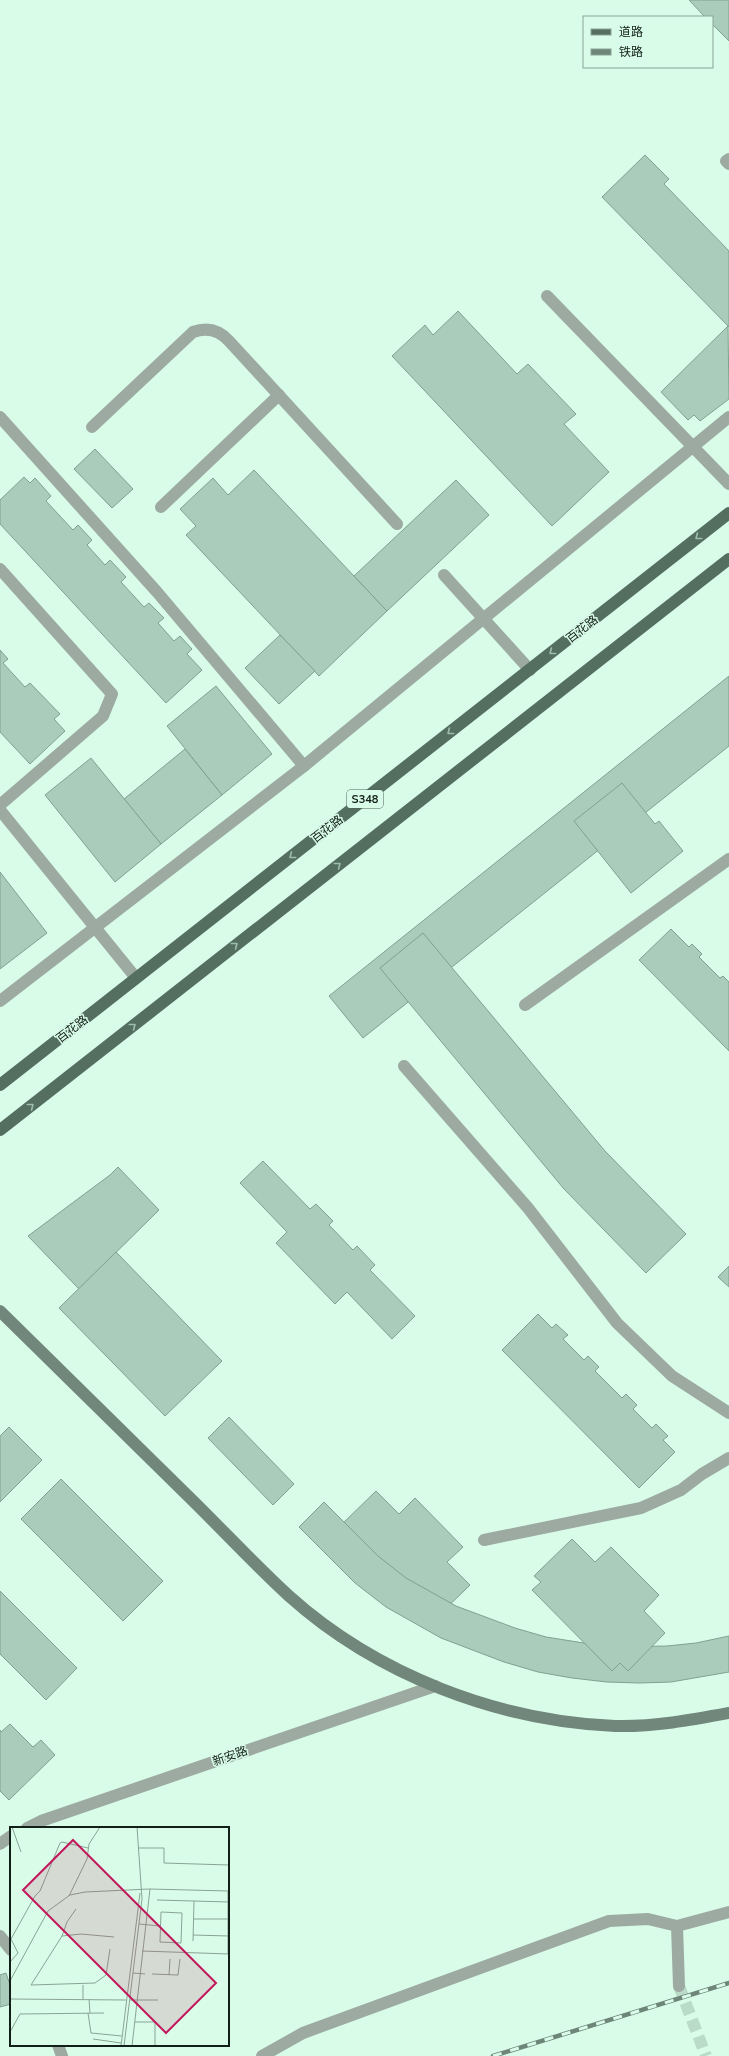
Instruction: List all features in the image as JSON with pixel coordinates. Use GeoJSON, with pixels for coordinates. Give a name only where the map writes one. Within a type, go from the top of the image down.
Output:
{"type":"FeatureCollection","features":[{"type":"Feature","properties":{"kind":"main road","name":"百花路"},"geometry":{"type":"LineString","coordinates":[[0,1085],[729,513]]}},
{"type":"Feature","properties":{"kind":"main road","name":"S348"},"geometry":{"type":"LineString","coordinates":[[0,1130],[729,558]]}},
{"type":"Feature","properties":{"kind":"street"},"geometry":{"type":"LineString","coordinates":[[729,158],[726,161],[729,164]]}},
{"type":"Feature","properties":{"kind":"street"},"geometry":{"type":"LineString","coordinates":[[547,296],[729,484]]}},
{"type":"Feature","properties":{"kind":"street"},"geometry":{"type":"LineString","coordinates":[[92,427],[193,332],[200,330],[212,330],[223,335],[397,524]]}},
{"type":"Feature","properties":{"kind":"street"},"geometry":{"type":"LineString","coordinates":[[161,507],[279,395]]}},
{"type":"Feature","properties":{"kind":"street"},"geometry":{"type":"LineString","coordinates":[[0,417],[157,592],[304,766]]}},
{"type":"Feature","properties":{"kind":"street"},"geometry":{"type":"LineString","coordinates":[[0,1001],[304,766],[729,417]]}},
{"type":"Feature","properties":{"kind":"street"},"geometry":{"type":"LineString","coordinates":[[0,569],[112,694],[103,716],[0,805]]}},
{"type":"Feature","properties":{"kind":"street"},"geometry":{"type":"LineString","coordinates":[[444,575],[530,670]]}},
{"type":"Feature","properties":{"kind":"street"},"geometry":{"type":"LineString","coordinates":[[0,810],[136,978]]}},
{"type":"Feature","properties":{"kind":"street"},"geometry":{"type":"LineString","coordinates":[[525,1005],[729,859]]}},
{"type":"Feature","properties":{"kind":"street"},"geometry":{"type":"LineString","coordinates":[[404,1066],[528,1208],[618,1323],[672,1376],[729,1413]]}},
{"type":"Feature","properties":{"kind":"street"},"geometry":{"type":"LineString","coordinates":[[0,1311],[290,1596],[352,1643],[386,1663],[435,1686],[464,1697],[508,1710],[577,1723],[617,1726],[657,1724],[696,1720],[729,1713]]}},
{"type":"Feature","properties":{"kind":"street"},"geometry":{"type":"LineString","coordinates":[[484,1540],[641,1508],[681,1490],[702,1474],[729,1458]]}},
{"type":"Feature","properties":{"kind":"street","name":"新安路"},"geometry":{"type":"LineString","coordinates":[[29,1827],[40,1821],[435,1686]]}},
{"type":"Feature","properties":{"kind":"street"},"geometry":{"type":"LineString","coordinates":[[0,1844],[10,1837]]}},
{"type":"Feature","properties":{"kind":"street"},"geometry":{"type":"LineString","coordinates":[[262,2056],[303,2033],[609,1921],[648,1919],[678,1926],[729,1912]]}},
{"type":"Feature","properties":{"kind":"street"},"geometry":{"type":"LineString","coordinates":[[678,1926],[679,1986]]}},
{"type":"Feature","properties":{"kind":"street"},"geometry":{"type":"LineString","coordinates":[[0,1936],[10,1949]]}},
{"type":"Feature","properties":{"kind":"street"},"geometry":{"type":"LineString","coordinates":[[58,2046],[62,2056]]}},
{"type":"Feature","properties":{"kind":"building"},"geometry":{"type":"Polygon","coordinates":[[[689,0],[729,0],[729,41],[713,25],[713,16],[704,16],[689,0]]]}},
{"type":"Feature","properties":{"kind":"building"},"geometry":{"type":"Polygon","coordinates":[[[645,155],[669,179],[664,184],[729,251],[729,327],[602,197],[645,155]]]}},
{"type":"Feature","properties":{"kind":"building"},"geometry":{"type":"Polygon","coordinates":[[[458,311],[517,374],[528,364],[576,414],[564,424],[609,472],[552,526],[392,356],[425,325],[433,335],[458,311]]]}},
{"type":"Feature","properties":{"kind":"building"},"geometry":{"type":"Polygon","coordinates":[[[728,326],[729,399],[700,421],[694,415],[688,420],[661,392],[728,326]]]}},
{"type":"Feature","properties":{"kind":"building"},"geometry":{"type":"Polygon","coordinates":[[[95,449],[133,489],[112,508],[74,469],[95,449]]]}},
{"type":"Feature","properties":{"kind":"building"},"geometry":{"type":"Polygon","coordinates":[[[254,470],[387,611],[319,676],[186,535],[196,526],[180,509],[213,478],[228,495],[254,470]]]}},
{"type":"Feature","properties":{"kind":"building"},"geometry":{"type":"Polygon","coordinates":[[[24,477],[30,483],[35,478],[51,496],[46,501],[73,530],[78,525],[92,540],[87,545],[105,565],[110,560],[126,577],[121,582],[144,607],[149,603],[164,618],[158,623],[174,641],[180,636],[192,649],[187,654],[202,670],[166,703],[0,524],[0,500],[24,477]]]}},
{"type":"Feature","properties":{"kind":"building"},"geometry":{"type":"Polygon","coordinates":[[[456,480],[489,515],[387,611],[354,576],[456,480]]]}},
{"type":"Feature","properties":{"kind":"building"},"geometry":{"type":"Polygon","coordinates":[[[280,635],[315,671],[279,704],[245,668],[280,635]]]}},
{"type":"Feature","properties":{"kind":"building"},"geometry":{"type":"Polygon","coordinates":[[[0,650],[8,659],[3,663],[25,687],[30,683],[60,714],[54,719],[65,731],[30,764],[0,732],[0,650]]]}},
{"type":"Feature","properties":{"kind":"building"},"geometry":{"type":"Polygon","coordinates":[[[729,676],[729,746],[363,1038],[329,996],[729,676]]]}},
{"type":"Feature","properties":{"kind":"building"},"geometry":{"type":"Polygon","coordinates":[[[216,686],[272,754],[222,795],[167,726],[216,686]]]}},
{"type":"Feature","properties":{"kind":"building"},"geometry":{"type":"Polygon","coordinates":[[[185,749],[222,795],[161,844],[124,799],[185,749]]]}},
{"type":"Feature","properties":{"kind":"building"},"geometry":{"type":"Polygon","coordinates":[[[91,758],[161,844],[115,882],[45,795],[91,758]]]}},
{"type":"Feature","properties":{"kind":"building"},"geometry":{"type":"Polygon","coordinates":[[[622,783],[655,824],[659,821],[683,851],[631,893],[574,821],[622,783]]]}},
{"type":"Feature","properties":{"kind":"building"},"geometry":{"type":"Polygon","coordinates":[[[0,872],[47,933],[0,969],[0,872]]]}},
{"type":"Feature","properties":{"kind":"building"},"geometry":{"type":"Polygon","coordinates":[[[671,929],[689,947],[692,944],[702,954],[699,957],[720,978],[723,976],[729,982],[729,1051],[639,960],[671,929]]]}},
{"type":"Feature","properties":{"kind":"building"},"geometry":{"type":"Polygon","coordinates":[[[423,933],[605,1151],[686,1234],[646,1273],[564,1189],[380,968],[423,933]]]}},
{"type":"Feature","properties":{"kind":"building"},"geometry":{"type":"Polygon","coordinates":[[[263,1161],[310,1209],[316,1204],[333,1221],[329,1225],[353,1250],[357,1246],[375,1265],[370,1270],[415,1316],[392,1339],[347,1292],[335,1304],[276,1243],[287,1232],[240,1183],[263,1161]]]}},
{"type":"Feature","properties":{"kind":"building"},"geometry":{"type":"Polygon","coordinates":[[[118,1167],[159,1210],[79,1289],[28,1236],[110,1175],[118,1167]]]}},
{"type":"Feature","properties":{"kind":"building"},"geometry":{"type":"Polygon","coordinates":[[[116,1252],[222,1361],[165,1416],[59,1308],[116,1252]]]}},
{"type":"Feature","properties":{"kind":"building"},"geometry":{"type":"Polygon","coordinates":[[[729,1266],[729,1287],[718,1277],[729,1266]]]}},
{"type":"Feature","properties":{"kind":"building"},"geometry":{"type":"Polygon","coordinates":[[[538,1314],[552,1328],[556,1324],[568,1335],[563,1339],[584,1360],[588,1356],[599,1367],[595,1371],[622,1398],[626,1394],[637,1405],[633,1409],[652,1428],[656,1424],[668,1436],[663,1440],[675,1452],[639,1488],[502,1350],[538,1314]]]}},
{"type":"Feature","properties":{"kind":"building"},"geometry":{"type":"Polygon","coordinates":[[[229,1417],[294,1484],[273,1505],[208,1438],[229,1417]]]}},
{"type":"Feature","properties":{"kind":"building"},"geometry":{"type":"Polygon","coordinates":[[[9,1427],[42,1460],[0,1502],[0,1436],[9,1427]]]}},
{"type":"Feature","properties":{"kind":"building"},"geometry":{"type":"Polygon","coordinates":[[[61,1479],[163,1581],[123,1621],[21,1519],[61,1479]]]}},
{"type":"Feature","properties":{"kind":"building"},"geometry":{"type":"Polygon","coordinates":[[[376,1491],[399,1514],[415,1498],[463,1547],[447,1562],[470,1585],[432,1622],[425,1614],[416,1623],[337,1542],[345,1534],[338,1528],[376,1491]]]}},
{"type":"Feature","properties":{"kind":"building"},"geometry":{"type":"Polygon","coordinates":[[[324,1502],[378,1556],[406,1578],[456,1606],[515,1628],[546,1637],[609,1647],[667,1646],[696,1643],[729,1636],[729,1672],[671,1682],[607,1682],[572,1678],[538,1672],[504,1662],[441,1638],[386,1607],[355,1583],[299,1527],[324,1502]]]}},
{"type":"Feature","properties":{"kind":"building"},"geometry":{"type":"Polygon","coordinates":[[[572,1539],[595,1562],[611,1547],[659,1595],[644,1611],[665,1633],[628,1671],[620,1663],[612,1671],[532,1590],[541,1582],[534,1576],[572,1539]]]}},
{"type":"Feature","properties":{"kind":"building"},"geometry":{"type":"Polygon","coordinates":[[[0,1591],[77,1668],[46,1700],[0,1654],[0,1591]]]}},
{"type":"Feature","properties":{"kind":"building"},"geometry":{"type":"Polygon","coordinates":[[[10,1724],[33,1747],[41,1740],[55,1755],[9,1800],[0,1791],[0,1730],[1,1732],[10,1724]]]}},
{"type":"Feature","properties":{"kind":"building"},"geometry":{"type":"Polygon","coordinates":[[[6,1973],[10,1985],[10,2004],[0,2007],[0,1975],[6,1973]]]}},
{"type":"Feature","properties":{"kind":"tunnel"},"geometry":{"type":"LineString","coordinates":[[679,1986],[706,2056]]}},
{"type":"Feature","properties":{"kind":"railway"},"geometry":{"type":"LineString","coordinates":[[493,2056],[729,1983]]}}]}
